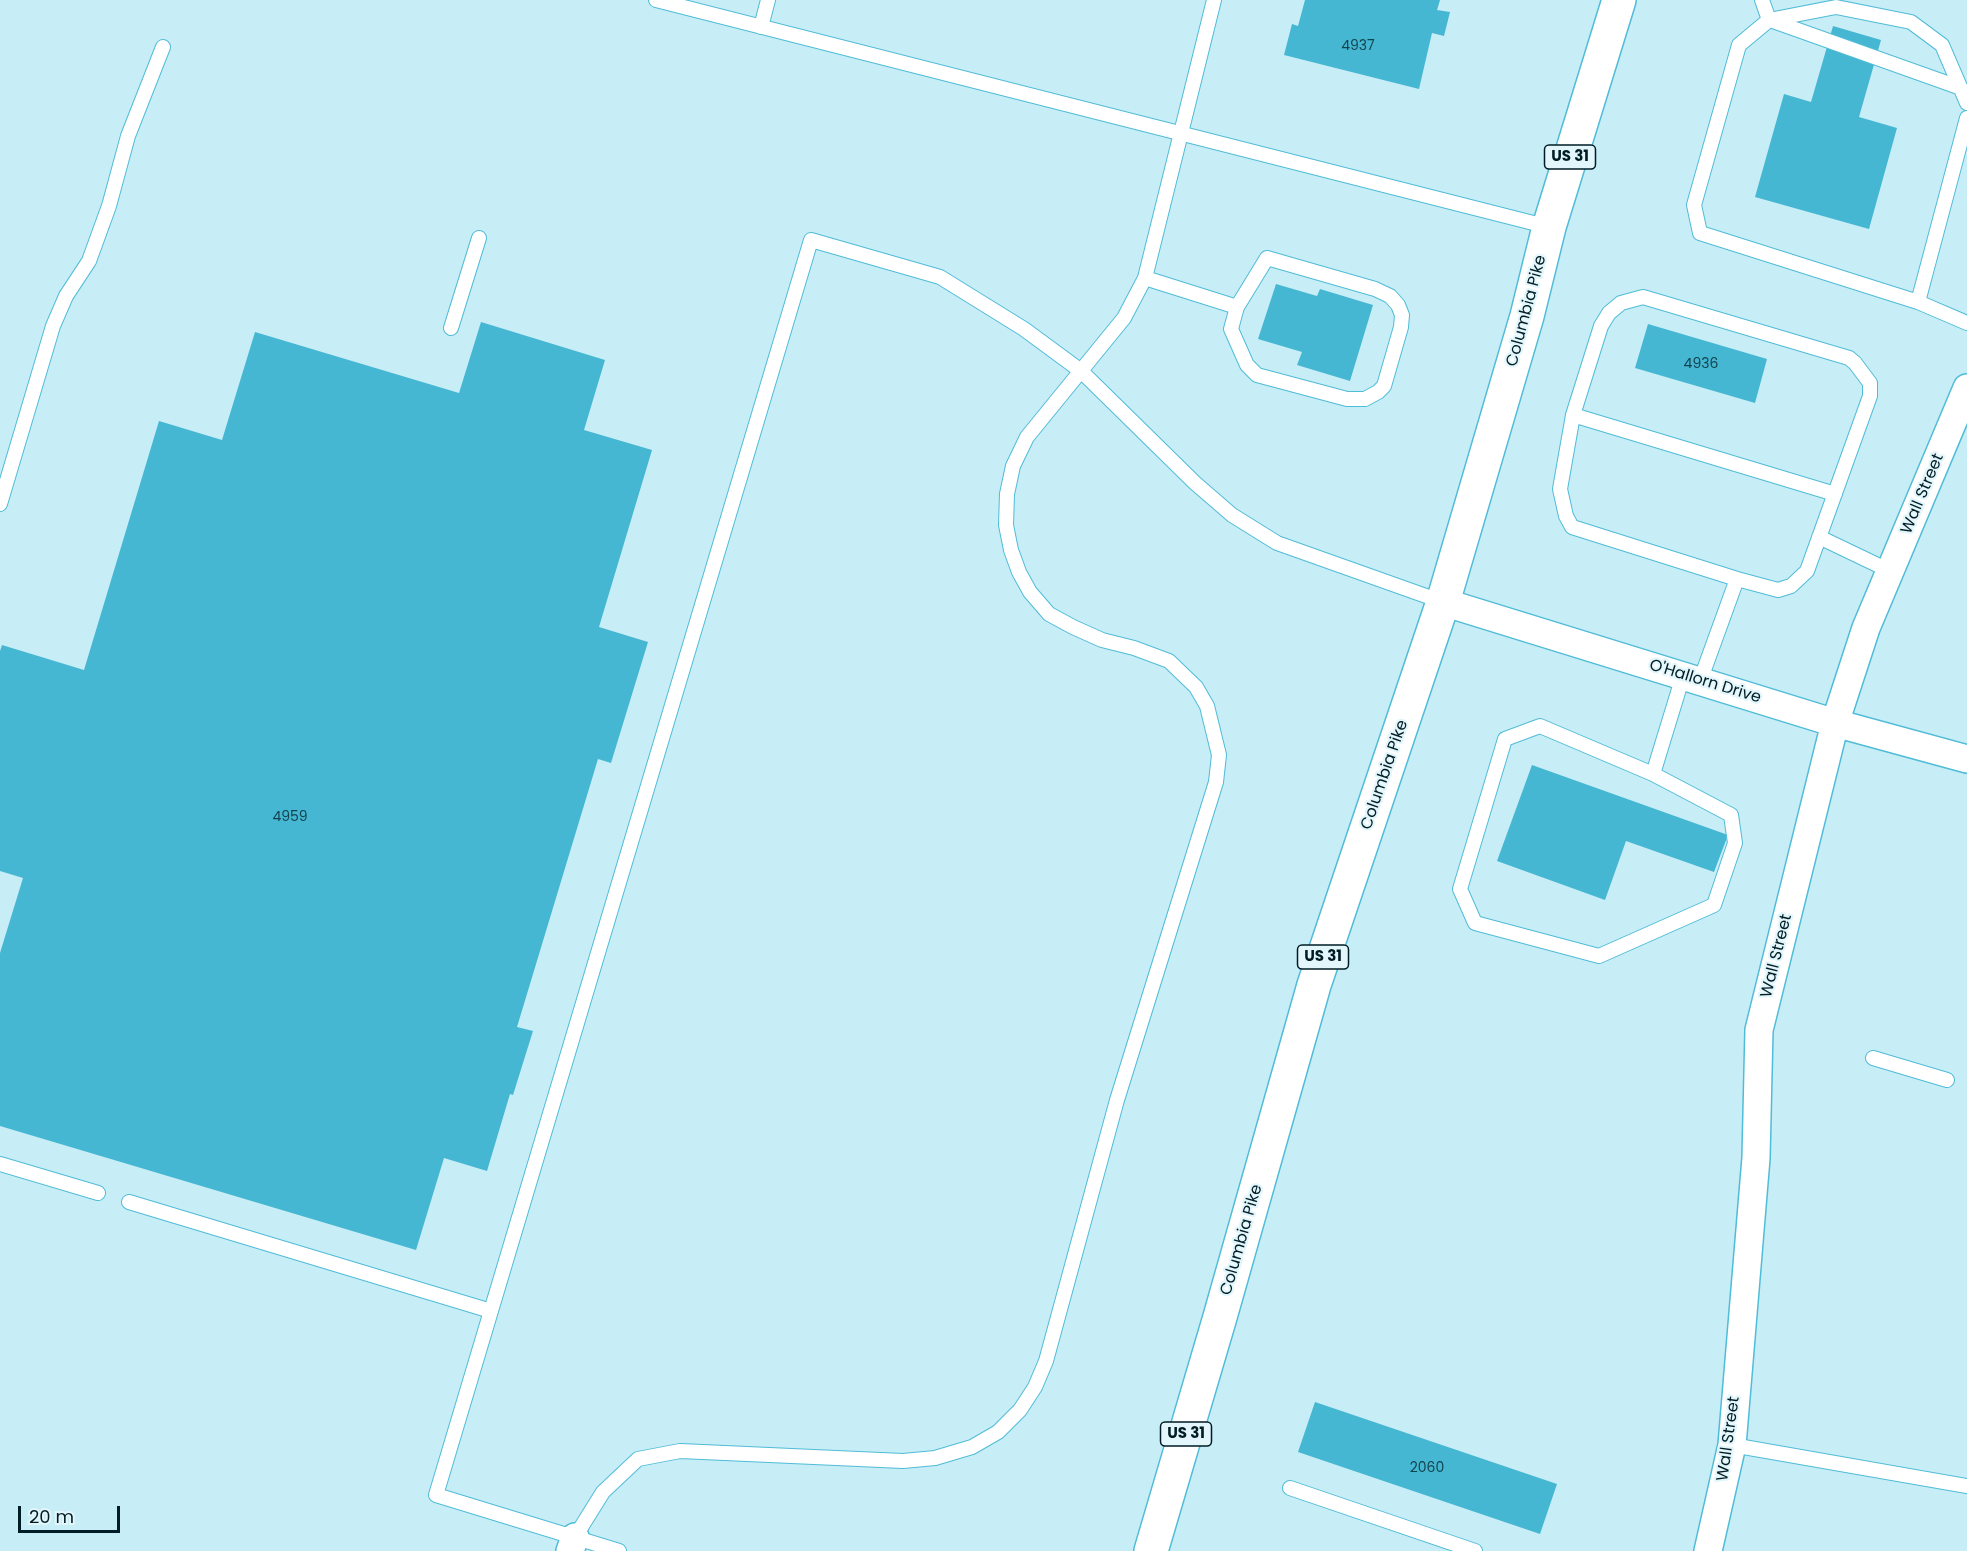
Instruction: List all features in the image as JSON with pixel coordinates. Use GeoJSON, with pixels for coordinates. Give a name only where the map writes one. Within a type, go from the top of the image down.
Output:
{"type":"FeatureCollection","features":[{"type":"Feature","properties":{"kind":"main road","name":"Columbia Pike"},"geometry":{"type":"LineString","coordinates":[[1151,1551],[1214,1340],[1314,985],[1443,602],[1527,316],[1549,227],[1619,0]]}},
{"type":"Feature","properties":{"kind":"street","name":"Wall Street"},"geometry":{"type":"LineString","coordinates":[[1708,1551],[1732,1445],[1755,1158],[1759,1030],[1835,723],[1866,628],[1967,388]]}},
{"type":"Feature","properties":{"kind":"street","name":"O'Hallorn Drive"},"geometry":{"type":"LineString","coordinates":[[1443,602],[1835,723],[1967,759]]}},
{"type":"Feature","properties":{"kind":"lane"},"geometry":{"type":"LineString","coordinates":[[656,0],[1549,227]]}},
{"type":"Feature","properties":{"kind":"lane"},"geometry":{"type":"LineString","coordinates":[[761,27],[768,0]]}},
{"type":"Feature","properties":{"kind":"lane"},"geometry":{"type":"LineString","coordinates":[[573,1544],[603,1492],[638,1460],[680,1452],[903,1461],[936,1458],[972,1447],[998,1432],[1020,1410],[1035,1387],[1046,1361],[1117,1100],[1216,782],[1219,755],[1207,706],[1196,687],[1169,661],[1134,648],[1102,640],[1049,614],[1030,592],[1011,550],[1006,525],[1007,494],[1013,466],[1027,437],[1124,318],[1145,279],[1214,0]]}},
{"type":"Feature","properties":{"kind":"lane"},"geometry":{"type":"LineString","coordinates":[[1762,0],[1769,20]]}},
{"type":"Feature","properties":{"kind":"lane"},"geometry":{"type":"LineString","coordinates":[[1967,103],[1942,45],[1911,22],[1836,7],[1769,20],[1739,45],[1694,205],[1700,232],[1918,302],[1967,323]]}},
{"type":"Feature","properties":{"kind":"lane"},"geometry":{"type":"LineString","coordinates":[[1769,20],[1961,88]]}},
{"type":"Feature","properties":{"kind":"lane"},"geometry":{"type":"LineString","coordinates":[[0,504],[53,326],[66,296],[89,261],[109,206],[128,136],[163,47]]}},
{"type":"Feature","properties":{"kind":"lane"},"geometry":{"type":"LineString","coordinates":[[1918,302],[1967,118]]}},
{"type":"Feature","properties":{"kind":"lane"},"geometry":{"type":"LineString","coordinates":[[451,328],[479,238]]}},
{"type":"Feature","properties":{"kind":"lane"},"geometry":{"type":"LineString","coordinates":[[619,1551],[573,1544],[436,1495],[811,240],[940,277],[1024,329],[1081,371],[1195,483],[1232,515],[1277,543],[1443,602]]}},
{"type":"Feature","properties":{"kind":"lane"},"geometry":{"type":"LineString","coordinates":[[1267,258],[1375,289],[1390,296],[1398,305],[1402,315],[1401,327],[1384,386],[1371,397],[1357,400],[1257,375],[1247,365],[1231,329],[1237,307],[1267,258]]}},
{"type":"Feature","properties":{"kind":"lane"},"geometry":{"type":"LineString","coordinates":[[1145,279],[1237,307]]}},
{"type":"Feature","properties":{"kind":"lane"},"geometry":{"type":"LineString","coordinates":[[1643,297],[1849,358],[1870,383],[1870,396],[1807,571],[1791,586],[1778,590],[1572,528],[1566,516],[1560,489],[1573,415],[1601,326],[1610,313],[1622,303],[1643,297]]}},
{"type":"Feature","properties":{"kind":"lane"},"geometry":{"type":"LineString","coordinates":[[1573,415],[1835,494]]}},
{"type":"Feature","properties":{"kind":"lane"},"geometry":{"type":"LineString","coordinates":[[1819,537],[1890,571]]}},
{"type":"Feature","properties":{"kind":"lane"},"geometry":{"type":"LineString","coordinates":[[1653,774],[1691,678],[1737,579]]}},
{"type":"Feature","properties":{"kind":"lane"},"geometry":{"type":"LineString","coordinates":[[1540,726],[1653,774],[1731,814],[1735,843],[1714,905],[1599,956],[1475,923],[1460,889],[1504,739],[1540,726]]}},
{"type":"Feature","properties":{"kind":"lane"},"geometry":{"type":"LineString","coordinates":[[1873,1058],[1947,1080]]}},
{"type":"Feature","properties":{"kind":"lane"},"geometry":{"type":"LineString","coordinates":[[0,1164],[98,1193]]}},
{"type":"Feature","properties":{"kind":"lane"},"geometry":{"type":"LineString","coordinates":[[129,1202],[491,1311]]}},
{"type":"Feature","properties":{"kind":"lane"},"geometry":{"type":"LineString","coordinates":[[1732,1445],[1967,1486]]}},
{"type":"Feature","properties":{"kind":"lane"},"geometry":{"type":"LineString","coordinates":[[1290,1488],[1475,1551]]}},
{"type":"Feature","properties":{"kind":"building"},"geometry":{"type":"Polygon","coordinates":[[[1305,0],[1440,0],[1437,10],[1450,12],[1444,36],[1432,33],[1419,89],[1284,55],[1292,24],[1298,26],[1305,0]]]}},
{"type":"Feature","properties":{"kind":"building"},"geometry":{"type":"Polygon","coordinates":[[[1833,26],[1881,40],[1859,117],[1897,128],[1869,229],[1755,197],[1784,94],[1811,102],[1833,26]]]}},
{"type":"Feature","properties":{"kind":"building"},"geometry":{"type":"Polygon","coordinates":[[[1276,284],[1317,296],[1320,289],[1373,305],[1350,381],[1297,365],[1302,352],[1258,339],[1276,284]]]}},
{"type":"Feature","properties":{"kind":"building"},"geometry":{"type":"Polygon","coordinates":[[[481,322],[605,360],[584,430],[652,450],[599,627],[648,642],[611,763],[598,759],[517,1027],[533,1031],[513,1095],[510,1094],[487,1171],[444,1158],[416,1250],[0,1126],[0,953],[23,878],[0,871],[0,651],[2,645],[84,670],[159,421],[222,440],[255,332],[459,393],[481,322]]]}},
{"type":"Feature","properties":{"kind":"building"},"geometry":{"type":"Polygon","coordinates":[[[1648,324],[1767,359],[1755,403],[1635,368],[1648,324]]]}},
{"type":"Feature","properties":{"kind":"building"},"geometry":{"type":"Polygon","coordinates":[[[1532,765],[1728,835],[1714,872],[1626,841],[1605,900],[1497,861],[1532,765]]]}},
{"type":"Feature","properties":{"kind":"building"},"geometry":{"type":"Polygon","coordinates":[[[1315,1402],[1557,1484],[1540,1534],[1298,1452],[1315,1402]]]}}]}
